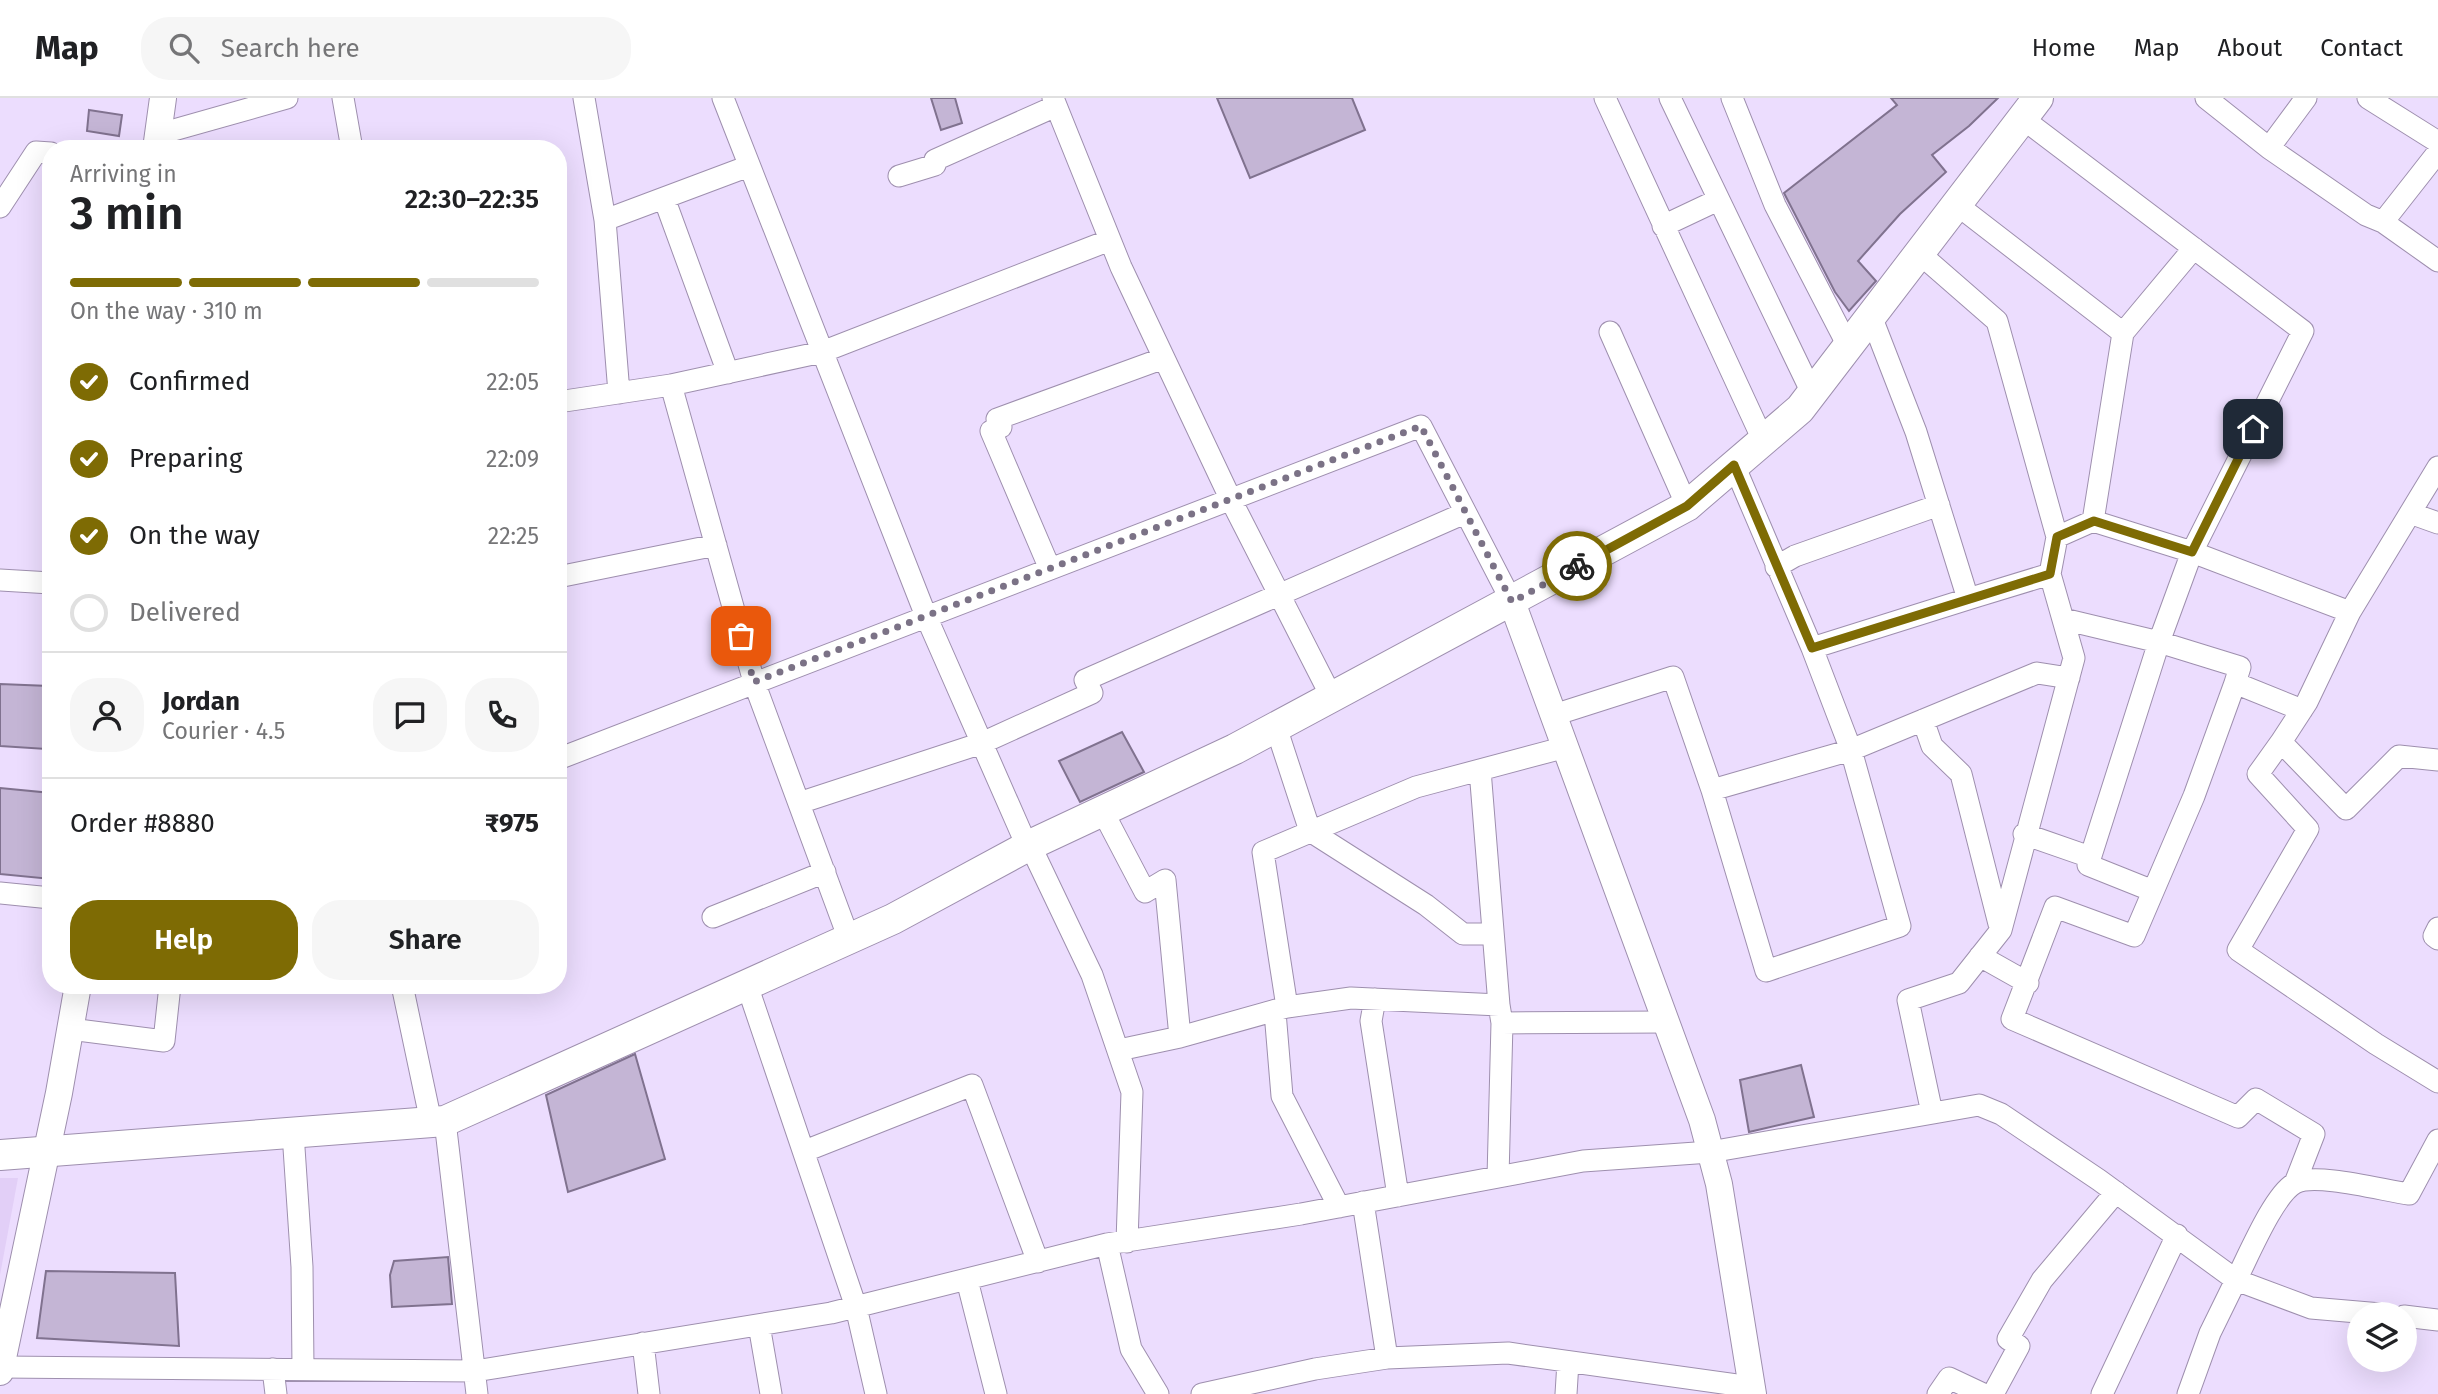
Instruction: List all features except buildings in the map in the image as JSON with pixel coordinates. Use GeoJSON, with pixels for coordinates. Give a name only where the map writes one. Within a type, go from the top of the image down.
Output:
{"type":"FeatureCollection","features":[{"type":"Feature","properties":{"kind":"main road"},"geometry":{"type":"LineString","coordinates":[[0,1155],[438,1122],[893,919],[1028,846],[1276,727],[1687,506],[1800,408],[2030,108]]}},
{"type":"Feature","properties":{"kind":"street"},"geometry":{"type":"LineString","coordinates":[[156,140],[163,98]]}},
{"type":"Feature","properties":{"kind":"street"},"geometry":{"type":"LineString","coordinates":[[162,140],[287,98]]}},
{"type":"Feature","properties":{"kind":"street"},"geometry":{"type":"LineString","coordinates":[[343,98],[350,140]]}},
{"type":"Feature","properties":{"kind":"street"},"geometry":{"type":"LineString","coordinates":[[584,98],[605,220],[619,393]]}},
{"type":"Feature","properties":{"kind":"street"},"geometry":{"type":"LineString","coordinates":[[723,98],[926,616],[1028,846],[1092,975],[1119,1050],[1132,1092],[1117,1243],[1131,1349],[1158,1394]]}},
{"type":"Feature","properties":{"kind":"street"},"geometry":{"type":"LineString","coordinates":[[1605,98],[1763,440]]}},
{"type":"Feature","properties":{"kind":"street"},"geometry":{"type":"LineString","coordinates":[[1670,98],[1812,393]]}},
{"type":"Feature","properties":{"kind":"street"},"geometry":{"type":"LineString","coordinates":[[1732,98],[1775,205],[1847,344]]}},
{"type":"Feature","properties":{"kind":"street"},"geometry":{"type":"LineString","coordinates":[[2206,98],[2269,148],[2438,261]]}},
{"type":"Feature","properties":{"kind":"street"},"geometry":{"type":"LineString","coordinates":[[2269,148],[2306,98]]}},
{"type":"Feature","properties":{"kind":"street"},"geometry":{"type":"LineString","coordinates":[[2368,98],[2438,142]]}},
{"type":"Feature","properties":{"kind":"street"},"geometry":{"type":"LineString","coordinates":[[899,176],[935,165],[935,160],[1054,102],[1110,240],[1164,358],[1231,500],[1332,698]]}},
{"type":"Feature","properties":{"kind":"street"},"geometry":{"type":"LineString","coordinates":[[2030,108],[2194,248],[2303,331],[2192,552],[2159,642],[2088,864],[2153,891]]}},
{"type":"Feature","properties":{"kind":"street"},"geometry":{"type":"LineString","coordinates":[[0,207],[36,152],[42,152]]}},
{"type":"Feature","properties":{"kind":"street"},"geometry":{"type":"LineString","coordinates":[[2383,222],[2438,152]]}},
{"type":"Feature","properties":{"kind":"street"},"geometry":{"type":"LineString","coordinates":[[605,220],[750,166]]}},
{"type":"Feature","properties":{"kind":"street"},"geometry":{"type":"LineString","coordinates":[[664,198],[728,373]]}},
{"type":"Feature","properties":{"kind":"street"},"geometry":{"type":"LineString","coordinates":[[1663,226],[1718,200]]}},
{"type":"Feature","properties":{"kind":"street"},"geometry":{"type":"LineString","coordinates":[[1956,204],[2123,333]]}},
{"type":"Feature","properties":{"kind":"street"},"geometry":{"type":"LineString","coordinates":[[567,401],[671,385],[822,352],[1110,240]]}},
{"type":"Feature","properties":{"kind":"street"},"geometry":{"type":"LineString","coordinates":[[2094,521],[2123,333],[2194,248]]}},
{"type":"Feature","properties":{"kind":"street"},"geometry":{"type":"LineString","coordinates":[[1919,253],[1997,321],[2057,537],[2050,574],[2074,658],[2024,834],[2001,930],[1959,983],[1908,1000],[1932,1113]]}},
{"type":"Feature","properties":{"kind":"street"},"geometry":{"type":"LineString","coordinates":[[1871,316],[1916,432],[1968,599]]}},
{"type":"Feature","properties":{"kind":"street"},"geometry":{"type":"LineString","coordinates":[[1610,332],[1687,506]]}},
{"type":"Feature","properties":{"kind":"street"},"geometry":{"type":"LineString","coordinates":[[1051,569],[992,431],[1001,427],[997,419],[1164,358]]}},
{"type":"Feature","properties":{"kind":"street"},"geometry":{"type":"LineString","coordinates":[[671,385],[754,682],[849,939]]}},
{"type":"Feature","properties":{"kind":"street"},"geometry":{"type":"LineString","coordinates":[[567,755],[1421,426],[1512,602],[1666,1022],[1719,1184],[1752,1390],[1508,1353],[1387,1358],[1315,1369],[1202,1394]]}},
{"type":"Feature","properties":{"kind":"street"},"geometry":{"type":"LineString","coordinates":[[1554,715],[1673,677],[1712,790],[1766,971],[1900,926],[1851,750],[1812,648],[1734,465]]}},
{"type":"Feature","properties":{"kind":"street"},"geometry":{"type":"LineString","coordinates":[[2438,467],[2350,612],[2302,710],[2258,775],[2308,829],[2238,950],[2376,1044],[2438,1082]]}},
{"type":"Feature","properties":{"kind":"street"},"geometry":{"type":"LineString","coordinates":[[1776,567],[1795,556],[1939,505]]}},
{"type":"Feature","properties":{"kind":"street"},"geometry":{"type":"LineString","coordinates":[[799,803],[982,743],[1092,692],[1085,680],[1465,513]]}},
{"type":"Feature","properties":{"kind":"street"},"geometry":{"type":"LineString","coordinates":[[2410,513],[2438,523]]}},
{"type":"Feature","properties":{"kind":"street"},"geometry":{"type":"LineString","coordinates":[[2057,537],[2094,521],[2192,552],[2350,612]]}},
{"type":"Feature","properties":{"kind":"street"},"geometry":{"type":"LineString","coordinates":[[567,575],[716,545]]}},
{"type":"Feature","properties":{"kind":"street"},"geometry":{"type":"LineString","coordinates":[[1812,648],[2050,574]]}},
{"type":"Feature","properties":{"kind":"street"},"geometry":{"type":"LineString","coordinates":[[0,580],[42,582]]}},
{"type":"Feature","properties":{"kind":"street"},"geometry":{"type":"LineString","coordinates":[[2063,619],[2159,642],[2240,667],[2194,796],[2134,936],[2055,906],[2028,984],[2012,1019],[2238,1117],[2256,1099],[2314,1133],[2295,1183],[2273,1208],[2210,1333],[2188,1394]]}},
{"type":"Feature","properties":{"kind":"street"},"geometry":{"type":"LineString","coordinates":[[1712,790],[1851,750],[2037,673],[2068,678]]}},
{"type":"Feature","properties":{"kind":"street"},"geometry":{"type":"LineString","coordinates":[[2235,683],[2302,710]]}},
{"type":"Feature","properties":{"kind":"street"},"geometry":{"type":"LineString","coordinates":[[1923,720],[1932,746],[1962,774],[2001,930]]}},
{"type":"Feature","properties":{"kind":"street"},"geometry":{"type":"LineString","coordinates":[[1276,727],[1310,831],[1426,905],[1463,934],[1493,934]]}},
{"type":"Feature","properties":{"kind":"street"},"geometry":{"type":"LineString","coordinates":[[2281,742],[2346,808],[2399,755],[2438,760]]}},
{"type":"Feature","properties":{"kind":"street"},"geometry":{"type":"LineString","coordinates":[[1339,1207],[1282,1096],[1281,1009],[1264,852],[1416,787],[1566,747]]}},
{"type":"Feature","properties":{"kind":"street"},"geometry":{"type":"LineString","coordinates":[[1480,770],[1501,1014],[1498,1177]]}},
{"type":"Feature","properties":{"kind":"street"},"geometry":{"type":"LineString","coordinates":[[1102,810],[1145,892],[1165,880],[1180,1037]]}},
{"type":"Feature","properties":{"kind":"street"},"geometry":{"type":"LineString","coordinates":[[2024,834],[2090,857]]}},
{"type":"Feature","properties":{"kind":"street"},"geometry":{"type":"LineString","coordinates":[[713,917],[825,872]]}},
{"type":"Feature","properties":{"kind":"street"},"geometry":{"type":"LineString","coordinates":[[0,893],[42,897]]}},
{"type":"Feature","properties":{"kind":"street"},"geometry":{"type":"LineString","coordinates":[[2438,928],[2434,936],[2438,939]]}},
{"type":"Feature","properties":{"kind":"street"},"geometry":{"type":"LineString","coordinates":[[1980,956],[2028,984]]}},
{"type":"Feature","properties":{"kind":"street"},"geometry":{"type":"LineString","coordinates":[[747,985],[856,1307],[876,1394]]}},
{"type":"Feature","properties":{"kind":"street"},"geometry":{"type":"LineString","coordinates":[[76,994],[0,1370],[475,1371],[856,1307],[1117,1243],[1339,1207],[1583,1161],[1710,1152],[1979,1105],[2001,1114],[2116,1192],[2236,1280],[2311,1308],[2347,1311]]}},
{"type":"Feature","properties":{"kind":"street"},"geometry":{"type":"LineString","coordinates":[[70,1029],[164,1041],[169,994]]}},
{"type":"Feature","properties":{"kind":"street"},"geometry":{"type":"LineString","coordinates":[[404,994],[438,1122],[477,1394]]}},
{"type":"Feature","properties":{"kind":"street"},"geometry":{"type":"LineString","coordinates":[[1119,1050],[1180,1037],[1281,1009],[1350,998],[1501,1014],[1666,1022]]}},
{"type":"Feature","properties":{"kind":"street"},"geometry":{"type":"LineString","coordinates":[[1375,999],[1371,1021],[1398,1195]]}},
{"type":"Feature","properties":{"kind":"street"},"geometry":{"type":"LineString","coordinates":[[805,1151],[972,1085],[1038,1262]]}},
{"type":"Feature","properties":{"kind":"street"},"geometry":{"type":"LineString","coordinates":[[293,1133],[302,1267],[303,1369]]}},
{"type":"Feature","properties":{"kind":"street"},"geometry":{"type":"LineString","coordinates":[[2295,1183],[2313,1179],[2409,1194],[2438,1140]]}},
{"type":"Feature","properties":{"kind":"street"},"geometry":{"type":"LineString","coordinates":[[1993,1394],[2019,1346],[2008,1339],[2042,1280],[2116,1192]]}},
{"type":"Feature","properties":{"kind":"street"},"geometry":{"type":"LineString","coordinates":[[1363,1202],[1387,1358]]}},
{"type":"Feature","properties":{"kind":"street"},"geometry":{"type":"LineString","coordinates":[[2102,1394],[2177,1235]]}},
{"type":"Feature","properties":{"kind":"street"},"geometry":{"type":"LineString","coordinates":[[967,1280],[996,1394]]}},
{"type":"Feature","properties":{"kind":"street"},"geometry":{"type":"LineString","coordinates":[[2417,1318],[2438,1320]]}},
{"type":"Feature","properties":{"kind":"street"},"geometry":{"type":"LineString","coordinates":[[759,1325],[771,1394]]}},
{"type":"Feature","properties":{"kind":"street"},"geometry":{"type":"LineString","coordinates":[[643,1343],[649,1394]]}},
{"type":"Feature","properties":{"kind":"street"},"geometry":{"type":"LineString","coordinates":[[1566,1394],[1568,1362]]}},
{"type":"Feature","properties":{"kind":"street"},"geometry":{"type":"LineString","coordinates":[[273,1369],[276,1394]]}},
{"type":"Feature","properties":{"kind":"street"},"geometry":{"type":"LineString","coordinates":[[1938,1394],[1949,1378],[1983,1394]]}},
{"type":"Feature","properties":{"kind":"shaded area"},"geometry":{"type":"Polygon","coordinates":[[[0,1178],[18,1178],[0,1275],[0,1178]]]}},
{"type":"Feature","properties":{"kind":"way so far"},"geometry":{"type":"LineString","coordinates":[[741,636],[754,682],[1421,426],[1512,602],[1577,566]]}},
{"type":"Feature","properties":{"kind":"route"},"geometry":{"type":"LineString","coordinates":[[1577,566],[1687,506],[1734,465],[1812,648],[2050,574],[2057,537],[2094,521],[2192,552],[2253,429]]}}]}
